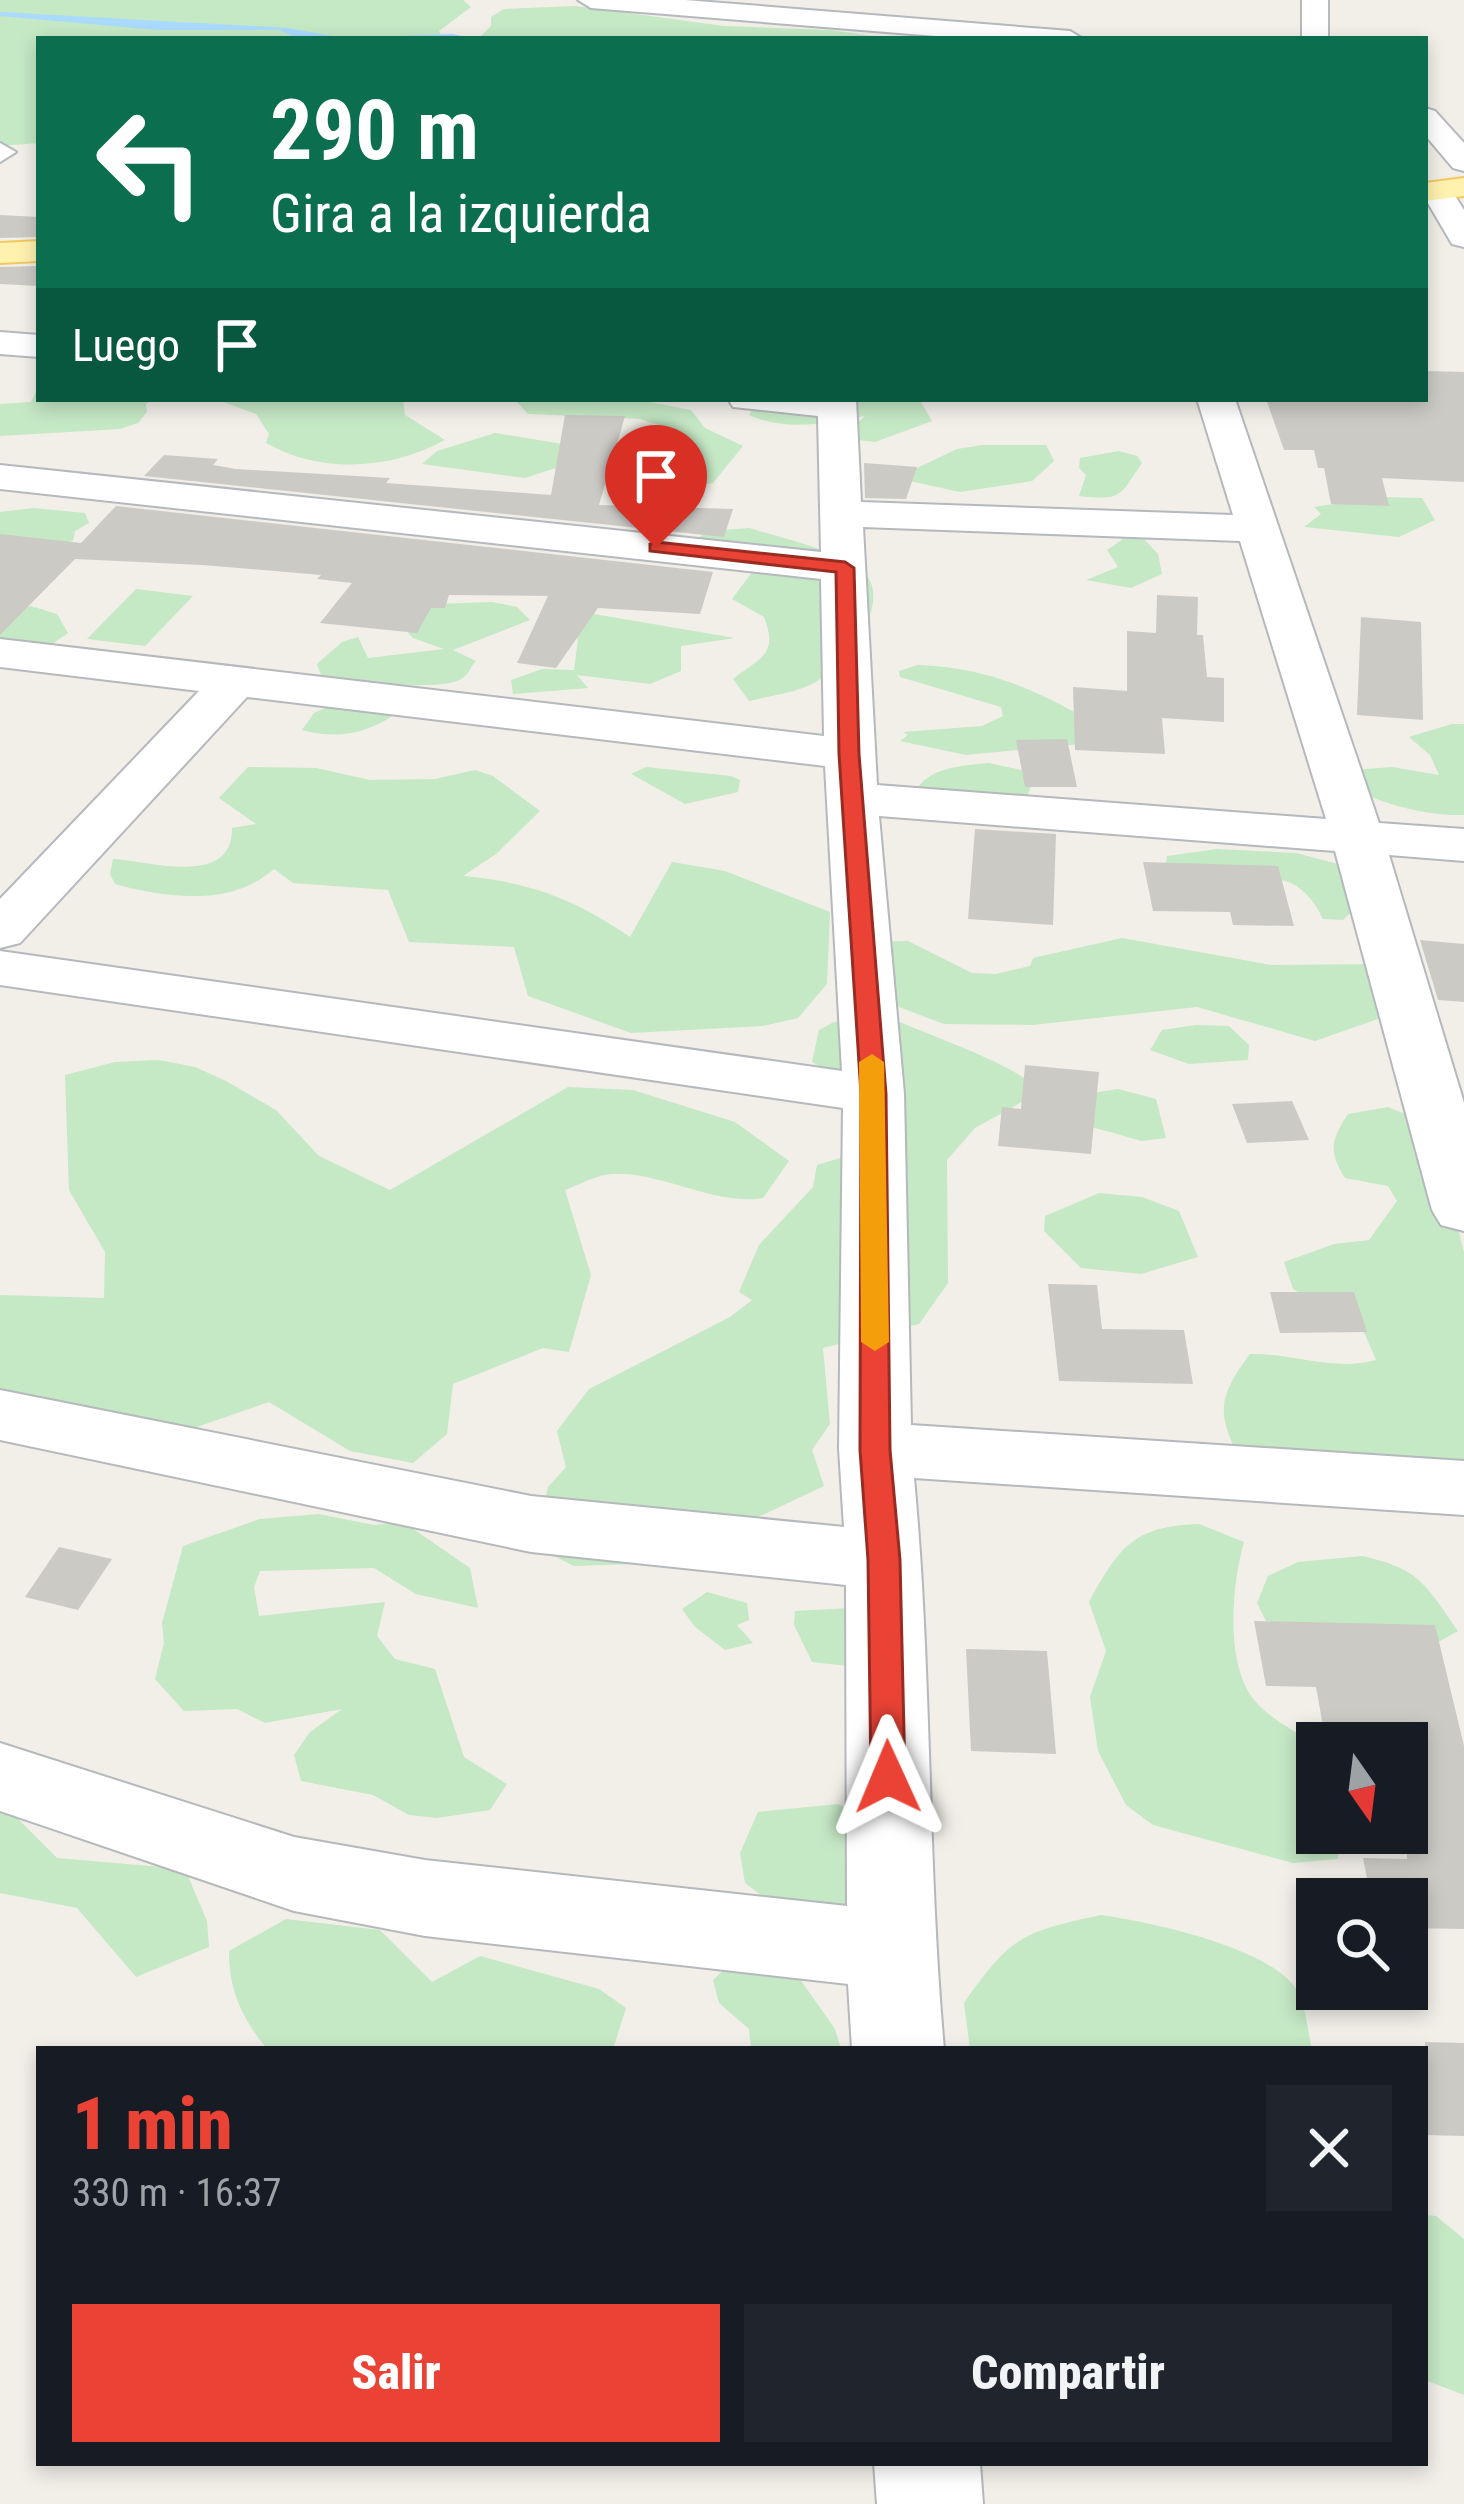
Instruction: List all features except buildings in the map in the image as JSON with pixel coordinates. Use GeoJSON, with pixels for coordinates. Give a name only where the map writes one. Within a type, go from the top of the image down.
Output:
{"type":"FeatureCollection","features":[{"type":"Feature","properties":{"kind":"main road"},"geometry":{"type":"LineString","coordinates":[[0,249],[36,250]]}},
{"type":"Feature","properties":{"kind":"street"},"geometry":{"type":"LineString","coordinates":[[591,0],[851,10],[1080,32]]}},
{"type":"Feature","properties":{"kind":"street"},"geometry":{"type":"LineString","coordinates":[[1315,0],[1315,36]]}},
{"type":"Feature","properties":{"kind":"street"},"geometry":{"type":"LineString","coordinates":[[1428,120],[1464,162]]}},
{"type":"Feature","properties":{"kind":"street"},"geometry":{"type":"LineString","coordinates":[[1442,190],[1464,237]]}},
{"type":"Feature","properties":{"kind":"street"},"geometry":{"type":"LineString","coordinates":[[0,343],[36,346]]}},
{"type":"Feature","properties":{"kind":"street"},"geometry":{"type":"LineString","coordinates":[[836,402],[851,777],[874,1094],[875,1450],[884,1560],[898,2046]]}},
{"type":"Feature","properties":{"kind":"street"},"geometry":{"type":"LineString","coordinates":[[1217,402],[1357,836],[1464,1210]]}},
{"type":"Feature","properties":{"kind":"street"},"geometry":{"type":"LineString","coordinates":[[0,477],[842,541],[1255,529]]}},
{"type":"Feature","properties":{"kind":"street"},"geometry":{"type":"LineString","coordinates":[[0,653],[235,681],[851,777],[1357,836],[1464,844]]}},
{"type":"Feature","properties":{"kind":"street"},"geometry":{"type":"LineString","coordinates":[[0,931],[235,681]]}},
{"type":"Feature","properties":{"kind":"street"},"geometry":{"type":"LineString","coordinates":[[0,968],[874,1094]]}},
{"type":"Feature","properties":{"kind":"street"},"geometry":{"type":"LineString","coordinates":[[0,1414],[531,1524],[884,1560]]}},
{"type":"Feature","properties":{"kind":"street"},"geometry":{"type":"LineString","coordinates":[[875,1450],[1464,1488]]}},
{"type":"Feature","properties":{"kind":"street"},"geometry":{"type":"LineString","coordinates":[[0,1777],[294,1874],[425,1898],[892,1950]]}},
{"type":"Feature","properties":{"kind":"street"},"geometry":{"type":"LineString","coordinates":[[927,2466],[930,2504]]}},
{"type":"Feature","properties":{"kind":"green space"},"geometry":{"type":"Polygon","coordinates":[[[0,0],[463,0],[471,7],[439,31],[441,36],[36,36],[36,143],[0,146],[0,0]]]}},
{"type":"Feature","properties":{"kind":"green space"},"geometry":{"type":"Polygon","coordinates":[[[576,6],[724,26],[874,36],[481,36],[491,26],[491,17],[504,9],[576,6]]]}},
{"type":"Feature","properties":{"kind":"green space"},"geometry":{"type":"Polygon","coordinates":[[[36,391],[36,402],[149,402],[138,423],[120,429],[0,436],[0,404],[31,402],[36,391]]]}},
{"type":"Feature","properties":{"kind":"green space"},"geometry":{"type":"Polygon","coordinates":[[[223,402],[403,402],[405,415],[445,440],[378,462],[332,464],[266,443],[269,434],[256,414],[223,402]]]}},
{"type":"Feature","properties":{"kind":"green space"},"geometry":{"type":"Polygon","coordinates":[[[517,402],[650,402],[691,410],[705,428],[743,446],[713,483],[682,487],[628,459],[636,438],[658,425],[640,419],[528,414],[517,402]]]}},
{"type":"Feature","properties":{"kind":"green space"},"geometry":{"type":"Polygon","coordinates":[[[921,402],[932,421],[875,442],[841,438],[865,416],[792,425],[749,415],[755,405],[921,402]]]}},
{"type":"Feature","properties":{"kind":"green space"},"geometry":{"type":"Polygon","coordinates":[[[495,433],[599,454],[525,478],[422,464],[437,451],[495,433]]]}},
{"type":"Feature","properties":{"kind":"green space"},"geometry":{"type":"Polygon","coordinates":[[[1046,445],[1054,461],[1032,481],[960,492],[896,478],[957,449],[1046,445]]]}},
{"type":"Feature","properties":{"kind":"green space"},"geometry":{"type":"Polygon","coordinates":[[[1119,451],[1137,456],[1142,463],[1124,489],[1104,498],[1079,496],[1086,475],[1079,468],[1080,458],[1119,451]]]}},
{"type":"Feature","properties":{"kind":"green space"},"geometry":{"type":"Polygon","coordinates":[[[1379,497],[1422,498],[1435,520],[1399,537],[1304,527],[1321,514],[1314,507],[1379,497]]]}},
{"type":"Feature","properties":{"kind":"green space"},"geometry":{"type":"Polygon","coordinates":[[[33,508],[85,513],[89,523],[75,531],[73,541],[40,548],[0,539],[0,512],[33,508]]]}},
{"type":"Feature","properties":{"kind":"green space"},"geometry":{"type":"Polygon","coordinates":[[[749,528],[852,563],[871,583],[873,599],[862,633],[824,676],[797,690],[749,701],[733,679],[764,654],[768,630],[764,617],[732,599],[753,571],[738,551],[697,538],[711,531],[749,528]]]}},
{"type":"Feature","properties":{"kind":"green space"},"geometry":{"type":"Polygon","coordinates":[[[1143,538],[1158,554],[1162,574],[1131,588],[1086,580],[1118,567],[1107,550],[1123,539],[1143,538]]]}},
{"type":"Feature","properties":{"kind":"green space"},"geometry":{"type":"Polygon","coordinates":[[[136,589],[193,596],[145,646],[87,639],[136,589]]]}},
{"type":"Feature","properties":{"kind":"green space"},"geometry":{"type":"Polygon","coordinates":[[[492,602],[517,607],[530,620],[453,650],[476,661],[455,681],[396,684],[321,675],[317,664],[342,642],[358,637],[368,658],[444,649],[413,638],[402,626],[405,605],[492,602]]]}},
{"type":"Feature","properties":{"kind":"green space"},"geometry":{"type":"Polygon","coordinates":[[[31,606],[57,614],[68,633],[45,649],[0,643],[0,613],[31,606]]]}},
{"type":"Feature","properties":{"kind":"green space"},"geometry":{"type":"Polygon","coordinates":[[[588,613],[735,638],[681,646],[681,671],[650,684],[577,675],[588,688],[513,694],[511,680],[542,669],[574,670],[578,639],[568,622],[588,613]]]}},
{"type":"Feature","properties":{"kind":"green space"},"geometry":{"type":"Polygon","coordinates":[[[918,665],[980,673],[1057,703],[1076,713],[1080,744],[966,755],[900,741],[908,735],[903,732],[982,726],[1003,716],[1001,707],[900,677],[899,671],[918,665]]]}},
{"type":"Feature","properties":{"kind":"green space"},"geometry":{"type":"Polygon","coordinates":[[[345,699],[383,702],[394,715],[350,733],[302,730],[314,713],[345,699]]]}},
{"type":"Feature","properties":{"kind":"green space"},"geometry":{"type":"Polygon","coordinates":[[[1464,724],[1464,815],[1402,807],[1342,784],[1340,771],[1392,767],[1439,775],[1430,755],[1409,737],[1464,724]]]}},
{"type":"Feature","properties":{"kind":"green space"},"geometry":{"type":"Polygon","coordinates":[[[989,763],[1030,772],[1031,787],[1016,821],[914,792],[938,772],[989,763]]]}},
{"type":"Feature","properties":{"kind":"green space"},"geometry":{"type":"Polygon","coordinates":[[[248,767],[316,768],[370,780],[435,779],[475,770],[493,776],[540,811],[496,854],[463,876],[551,894],[630,937],[672,862],[725,871],[830,912],[827,984],[798,1018],[763,1026],[631,1033],[528,996],[514,947],[409,942],[388,890],[293,883],[274,869],[238,889],[198,896],[115,884],[110,874],[113,859],[187,867],[219,858],[229,847],[232,828],[256,824],[219,798],[248,767]]]}},
{"type":"Feature","properties":{"kind":"green space"},"geometry":{"type":"Polygon","coordinates":[[[646,767],[731,776],[740,780],[738,792],[685,804],[631,774],[646,767]]]}},
{"type":"Feature","properties":{"kind":"green space"},"geometry":{"type":"Polygon","coordinates":[[[1217,849],[1296,853],[1338,864],[1357,906],[1343,920],[1323,919],[1291,883],[1165,872],[1167,856],[1217,849]]]}},
{"type":"Feature","properties":{"kind":"green space"},"geometry":{"type":"Polygon","coordinates":[[[1122,938],[1271,965],[1384,964],[1398,1012],[1315,1041],[1197,1007],[1032,1025],[944,1024],[899,1007],[865,953],[870,942],[908,941],[972,973],[996,974],[1030,966],[1033,958],[1122,938]]]}},
{"type":"Feature","properties":{"kind":"green space"},"geometry":{"type":"Polygon","coordinates":[[[886,1016],[993,1061],[1040,1092],[975,1128],[947,1160],[948,1283],[919,1324],[823,1348],[830,1424],[812,1450],[824,1486],[752,1520],[748,1538],[636,1564],[574,1566],[534,1546],[548,1487],[566,1467],[557,1431],[589,1389],[730,1317],[752,1300],[739,1292],[759,1245],[813,1187],[817,1165],[864,1151],[839,1078],[812,1062],[819,1030],[834,1022],[886,1016]]]}},
{"type":"Feature","properties":{"kind":"green space"},"geometry":{"type":"Polygon","coordinates":[[[1229,1026],[1249,1045],[1248,1060],[1189,1064],[1150,1050],[1162,1030],[1229,1026]]]}},
{"type":"Feature","properties":{"kind":"green space"},"geometry":{"type":"Polygon","coordinates":[[[159,1060],[195,1067],[226,1081],[276,1110],[319,1156],[390,1190],[568,1087],[633,1090],[735,1122],[789,1161],[763,1198],[725,1197],[630,1174],[605,1175],[565,1190],[591,1275],[569,1352],[543,1348],[453,1384],[447,1434],[413,1463],[350,1451],[269,1402],[194,1428],[12,1412],[0,1403],[0,1295],[104,1298],[105,1252],[69,1190],[65,1075],[115,1062],[159,1060]]]}},
{"type":"Feature","properties":{"kind":"green space"},"geometry":{"type":"Polygon","coordinates":[[[1118,1089],[1156,1099],[1166,1138],[1142,1141],[1088,1126],[1092,1093],[1118,1089]]]}},
{"type":"Feature","properties":{"kind":"green space"},"geometry":{"type":"Polygon","coordinates":[[[1388,1107],[1432,1125],[1464,1252],[1464,1477],[1245,1473],[1224,1412],[1229,1387],[1250,1354],[1345,1364],[1376,1360],[1363,1330],[1293,1289],[1284,1262],[1334,1244],[1369,1240],[1397,1201],[1388,1186],[1345,1178],[1334,1153],[1335,1139],[1348,1114],[1388,1107]]]}},
{"type":"Feature","properties":{"kind":"green space"},"geometry":{"type":"Polygon","coordinates":[[[1099,1193],[1142,1197],[1179,1211],[1198,1257],[1141,1274],[1081,1268],[1044,1231],[1045,1216],[1099,1193]]]}},
{"type":"Feature","properties":{"kind":"green space"},"geometry":{"type":"Polygon","coordinates":[[[319,1514],[374,1525],[403,1522],[470,1568],[478,1608],[416,1594],[374,1568],[260,1571],[254,1587],[259,1616],[385,1602],[377,1636],[395,1659],[435,1669],[464,1757],[507,1784],[490,1810],[437,1818],[409,1815],[373,1795],[301,1781],[294,1755],[310,1732],[342,1709],[265,1723],[237,1709],[184,1711],[155,1679],[164,1643],[162,1623],[183,1546],[260,1519],[319,1514]]]}},
{"type":"Feature","properties":{"kind":"green space"},"geometry":{"type":"Polygon","coordinates":[[[1199,1524],[1244,1542],[1233,1623],[1239,1666],[1261,1708],[1296,1732],[1296,1854],[1339,1854],[1338,1859],[1293,1863],[1153,1825],[1126,1805],[1098,1751],[1090,1697],[1106,1651],[1089,1602],[1131,1543],[1177,1526],[1199,1524]]]}},
{"type":"Feature","properties":{"kind":"green space"},"geometry":{"type":"Polygon","coordinates":[[[1362,1556],[1409,1573],[1458,1631],[1433,1645],[1266,1621],[1257,1603],[1268,1576],[1298,1562],[1362,1556]]]}},
{"type":"Feature","properties":{"kind":"green space"},"geometry":{"type":"Polygon","coordinates":[[[707,1592],[747,1603],[749,1620],[737,1625],[753,1643],[725,1650],[695,1627],[682,1609],[707,1592]]]}},
{"type":"Feature","properties":{"kind":"green space"},"geometry":{"type":"Polygon","coordinates":[[[851,1608],[866,1668],[812,1662],[794,1625],[795,1611],[851,1608]]]}},
{"type":"Feature","properties":{"kind":"green space"},"geometry":{"type":"Polygon","coordinates":[[[838,1804],[871,1820],[903,1915],[780,1909],[745,1883],[740,1853],[758,1812],[838,1804]]]}},
{"type":"Feature","properties":{"kind":"green space"},"geometry":{"type":"Polygon","coordinates":[[[0,1806],[57,1858],[185,1869],[207,1921],[209,1947],[136,1977],[77,1908],[0,1893],[0,1806]]]}},
{"type":"Feature","properties":{"kind":"green space"},"geometry":{"type":"Polygon","coordinates":[[[1101,1915],[1232,1948],[1258,1959],[1294,1986],[1296,2010],[1303,2010],[1311,2046],[970,2046],[964,2003],[1007,1950],[1035,1933],[1101,1915]]]}},
{"type":"Feature","properties":{"kind":"green space"},"geometry":{"type":"Polygon","coordinates":[[[286,1919],[380,1930],[432,1982],[480,1956],[599,1989],[626,2008],[614,2046],[265,2046],[239,2003],[229,1951],[286,1919]]]}},
{"type":"Feature","properties":{"kind":"green space"},"geometry":{"type":"Polygon","coordinates":[[[723,1971],[797,1975],[835,2029],[840,2046],[751,2046],[749,2029],[719,2003],[713,1980],[723,1971]]]}},
{"type":"Feature","properties":{"kind":"green space"},"geometry":{"type":"Polygon","coordinates":[[[1428,2215],[1436,2216],[1464,2239],[1464,2395],[1428,2381],[1428,2215]]]}},
{"type":"Feature","properties":{"kind":"water"},"geometry":{"type":"Polygon","coordinates":[[[0,12],[288,28],[332,36],[293,36],[279,30],[158,30],[0,16],[0,12]]]}},
{"type":"Feature","properties":{"kind":"slow traffic"},"geometry":{"type":"LineString","coordinates":[[872,1062],[875,1342]]}},
{"type":"Feature","properties":{"kind":"route"},"geometry":{"type":"LineString","coordinates":[[656,548],[845,568],[849,754],[874,1094],[875,1450],[884,1560],[888,1777]]}}]}
